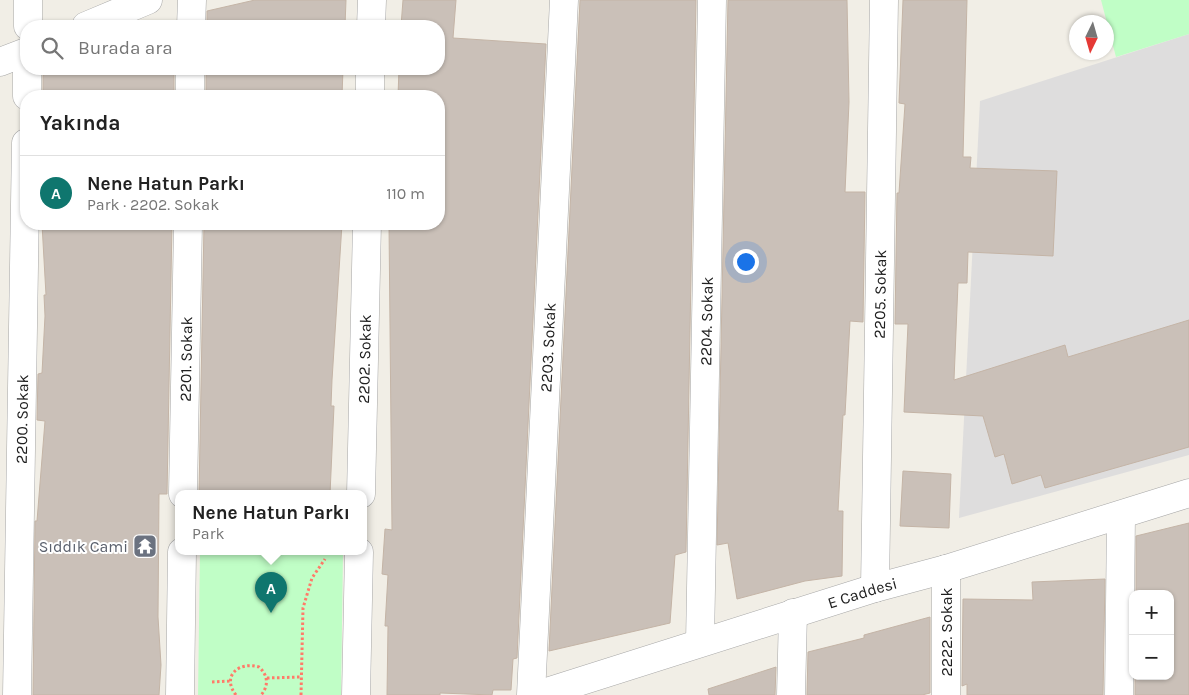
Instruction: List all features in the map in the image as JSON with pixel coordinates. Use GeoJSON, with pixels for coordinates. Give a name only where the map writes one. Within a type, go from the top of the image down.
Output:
{"type":"FeatureCollection","features":[{"type":"Feature","properties":{"kind":"street"},"geometry":{"type":"LineString","coordinates":[[28,0],[28,20]]}},
{"type":"Feature","properties":{"kind":"street"},"geometry":{"type":"LineString","coordinates":[[100,20],[148,0]]}},
{"type":"Feature","properties":{"kind":"street"},"geometry":{"type":"LineString","coordinates":[[191,20],[192,0]]}},
{"type":"Feature","properties":{"kind":"street"},"geometry":{"type":"LineString","coordinates":[[371,20],[372,0]]}},
{"type":"Feature","properties":{"kind":"street","name":"2203. Sokak"},"geometry":{"type":"LineString","coordinates":[[531,695],[564,0]]}},
{"type":"Feature","properties":{"kind":"street","name":"2204. Sokak"},"geometry":{"type":"LineString","coordinates":[[700,642],[712,0]]}},
{"type":"Feature","properties":{"kind":"street","name":"2205. Sokak"},"geometry":{"type":"LineString","coordinates":[[875,588],[884,0]]}},
{"type":"Feature","properties":{"kind":"street"},"geometry":{"type":"LineString","coordinates":[[0,62],[20,54]]}},
{"type":"Feature","properties":{"kind":"street"},"geometry":{"type":"LineString","coordinates":[[27,90],[28,75]]}},
{"type":"Feature","properties":{"kind":"street"},"geometry":{"type":"LineString","coordinates":[[190,75],[190,90]]}},
{"type":"Feature","properties":{"kind":"street"},"geometry":{"type":"LineString","coordinates":[[370,75],[370,90]]}},
{"type":"Feature","properties":{"kind":"street","name":"2200. Sokak"},"geometry":{"type":"LineString","coordinates":[[17,695],[25,230]]}},
{"type":"Feature","properties":{"kind":"street","name":"2201. Sokak"},"geometry":{"type":"LineString","coordinates":[[183,490],[188,230]]}},
{"type":"Feature","properties":{"kind":"street","name":"2202. Sokak"},"geometry":{"type":"LineString","coordinates":[[361,490],[367,230]]}},
{"type":"Feature","properties":{"kind":"street","name":"E Caddesi"},"geometry":{"type":"LineString","coordinates":[[537,695],[610,683],[700,642],[875,588],[946,569],[1189,493]]}},
{"type":"Feature","properties":{"kind":"street"},"geometry":{"type":"LineString","coordinates":[[1119,695],[1121,515]]}},
{"type":"Feature","properties":{"kind":"street"},"geometry":{"type":"LineString","coordinates":[[180,695],[182,555]]}},
{"type":"Feature","properties":{"kind":"street"},"geometry":{"type":"LineString","coordinates":[[356,695],[360,555]]}},
{"type":"Feature","properties":{"kind":"street","name":"2222. Sokak"},"geometry":{"type":"LineString","coordinates":[[946,569],[946,695]]}},
{"type":"Feature","properties":{"kind":"street"},"geometry":{"type":"LineString","coordinates":[[791,695],[793,613]]}},
{"type":"Feature","properties":{"kind":"path"},"geometry":{"type":"LineString","coordinates":[[301,695],[302,608],[312,578],[328,555]]}},
{"type":"Feature","properties":{"kind":"path"},"geometry":{"type":"LineString","coordinates":[[236,695],[231,681],[237,668],[249,664],[259,667],[266,678],[267,684],[261,695]]}},
{"type":"Feature","properties":{"kind":"path"},"geometry":{"type":"LineString","coordinates":[[266,678],[301,677]]}},
{"type":"Feature","properties":{"kind":"shaded area"},"geometry":{"type":"Polygon","coordinates":[[[1189,34],[1189,455],[959,518],[980,101],[1108,60],[1114,60],[1114,58],[1189,34]]]}},
{"type":"Feature","properties":{"kind":"green space"},"geometry":{"type":"Polygon","coordinates":[[[1101,0],[1189,0],[1189,34],[1116,57],[1114,49],[1114,15],[1105,15],[1101,0]]]}},
{"type":"Feature","properties":{"kind":"green space"},"geometry":{"type":"Polygon","coordinates":[[[200,555],[343,555],[341,695],[198,695],[200,555]]]}},
{"type":"Feature","properties":{"kind":"building"},"geometry":{"type":"Polygon","coordinates":[[[255,0],[346,0],[345,20],[207,20],[207,11],[255,0]]]}},
{"type":"Feature","properties":{"kind":"building"},"geometry":{"type":"Polygon","coordinates":[[[403,0],[456,0],[453,38],[546,44],[517,658],[513,659],[511,690],[493,690],[492,695],[440,693],[440,695],[387,695],[388,626],[385,626],[388,575],[382,574],[385,529],[392,530],[389,230],[445,230],[445,90],[398,90],[399,75],[445,75],[445,20],[401,20],[403,0]]]}},
{"type":"Feature","properties":{"kind":"building"},"geometry":{"type":"Polygon","coordinates":[[[580,0],[696,0],[686,552],[675,555],[670,623],[549,651],[580,0]]]}},
{"type":"Feature","properties":{"kind":"building"},"geometry":{"type":"Polygon","coordinates":[[[728,0],[847,0],[849,102],[845,192],[865,192],[863,322],[850,321],[845,415],[843,415],[838,511],[843,511],[842,576],[805,581],[737,599],[728,543],[717,545],[728,0]]]}},
{"type":"Feature","properties":{"kind":"building"},"geometry":{"type":"Polygon","coordinates":[[[903,0],[967,0],[963,157],[971,157],[970,168],[1057,171],[1053,256],[968,252],[967,283],[958,283],[954,380],[1065,345],[1068,357],[1189,320],[1189,447],[1045,488],[1041,475],[1012,484],[1004,454],[995,457],[983,416],[904,412],[908,324],[895,324],[897,193],[899,193],[905,104],[899,103],[903,0]]]}},
{"type":"Feature","properties":{"kind":"building"},"geometry":{"type":"Polygon","coordinates":[[[43,75],[174,75],[174,90],[43,90],[43,75]]]}},
{"type":"Feature","properties":{"kind":"building"},"geometry":{"type":"Polygon","coordinates":[[[206,75],[343,75],[342,90],[206,90],[206,75]]]}},
{"type":"Feature","properties":{"kind":"building"},"geometry":{"type":"Polygon","coordinates":[[[42,230],[172,230],[167,494],[159,494],[158,617],[161,665],[159,695],[33,695],[35,521],[37,521],[45,421],[37,420],[38,374],[42,373],[45,316],[44,295],[46,295],[42,230]]]}},
{"type":"Feature","properties":{"kind":"building"},"geometry":{"type":"Polygon","coordinates":[[[204,230],[342,230],[332,380],[331,406],[334,406],[330,490],[199,490],[204,230]]]}},
{"type":"Feature","properties":{"kind":"building"},"geometry":{"type":"Polygon","coordinates":[[[903,471],[951,474],[949,528],[900,526],[903,471]]]}},
{"type":"Feature","properties":{"kind":"building"},"geometry":{"type":"Polygon","coordinates":[[[1189,523],[1189,695],[1135,695],[1135,680],[1174,680],[1174,590],[1136,590],[1136,536],[1189,523]]]}},
{"type":"Feature","properties":{"kind":"building"},"geometry":{"type":"Polygon","coordinates":[[[1105,579],[1103,695],[967,695],[967,684],[962,686],[963,599],[1033,600],[1032,582],[1105,579]]]}},
{"type":"Feature","properties":{"kind":"building"},"geometry":{"type":"Polygon","coordinates":[[[930,617],[930,693],[922,695],[807,695],[808,652],[864,638],[864,635],[930,617]]]}},
{"type":"Feature","properties":{"kind":"building"},"geometry":{"type":"Polygon","coordinates":[[[776,667],[775,695],[709,695],[708,689],[776,667]]]}},
{"type":"Feature","properties":{"kind":"place","name":"Sıddık Cami"},"geometry":{"type":"Point","coordinates":[145,546]}},
{"type":"Feature","properties":{"kind":"place","name":"Nene Hatun Parkı"},"geometry":{"type":"Point","coordinates":[271,613]}}]}
